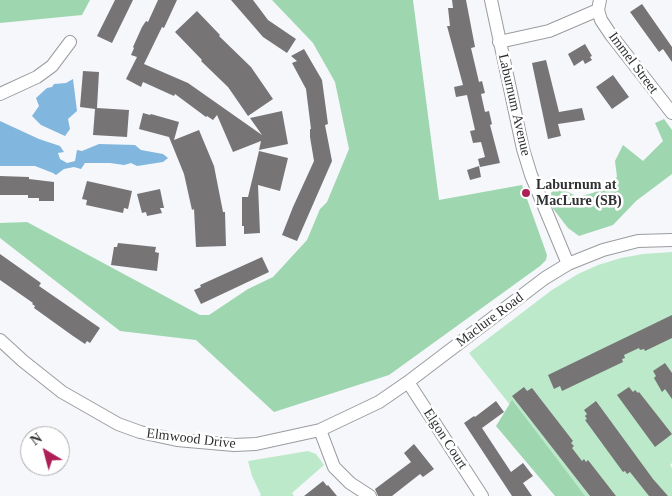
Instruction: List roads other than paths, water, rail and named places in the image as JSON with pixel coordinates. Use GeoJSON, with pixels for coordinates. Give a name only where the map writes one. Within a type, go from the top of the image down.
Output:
{"type":"FeatureCollection","features":[{"type":"Feature","properties":{"kind":"street","name":"Laburnum Avenue"},"geometry":{"type":"LineString","coordinates":[[491,0],[499,42],[531,175],[568,264]]}},
{"type":"Feature","properties":{"kind":"street","name":"Immel Street"},"geometry":{"type":"LineString","coordinates":[[499,42],[549,31],[599,5],[601,20],[611,35],[672,113]]}},
{"type":"Feature","properties":{"kind":"street"},"geometry":{"type":"LineString","coordinates":[[0,94],[38,78],[52,66],[70,42]]}},
{"type":"Feature","properties":{"kind":"street","name":"Maclure Road"},"geometry":{"type":"LineString","coordinates":[[320,430],[379,402],[545,278],[568,264],[603,250],[638,241],[672,240]]}},
{"type":"Feature","properties":{"kind":"street","name":"Elmwood Drive"},"geometry":{"type":"LineString","coordinates":[[0,340],[62,392],[118,424],[140,432],[177,440],[234,445],[280,440],[320,430]]}},
{"type":"Feature","properties":{"kind":"street","name":"Elgon Court"},"geometry":{"type":"LineString","coordinates":[[408,382],[482,496]]}},
{"type":"Feature","properties":{"kind":"street"},"geometry":{"type":"LineString","coordinates":[[320,430],[334,467],[350,483],[370,496]]}},
{"type":"Feature","properties":{"kind":"water"},"geometry":{"type":"Polygon","coordinates":[[[73,79],[77,111],[68,119],[70,129],[65,136],[41,125],[32,116],[39,106],[36,98],[47,88],[73,79]]]}},
{"type":"Feature","properties":{"kind":"water"},"geometry":{"type":"Polygon","coordinates":[[[0,121],[39,139],[60,146],[64,152],[58,153],[60,159],[67,163],[75,161],[77,150],[82,151],[99,144],[135,145],[141,150],[163,154],[168,158],[163,162],[137,166],[131,163],[124,165],[85,163],[81,169],[74,167],[64,169],[56,175],[35,166],[0,166],[0,121]]]}},
{"type":"Feature","properties":{"kind":"place","name":"Laburnum at MacLure (SB)"},"geometry":{"type":"Point","coordinates":[526,193]}}]}
